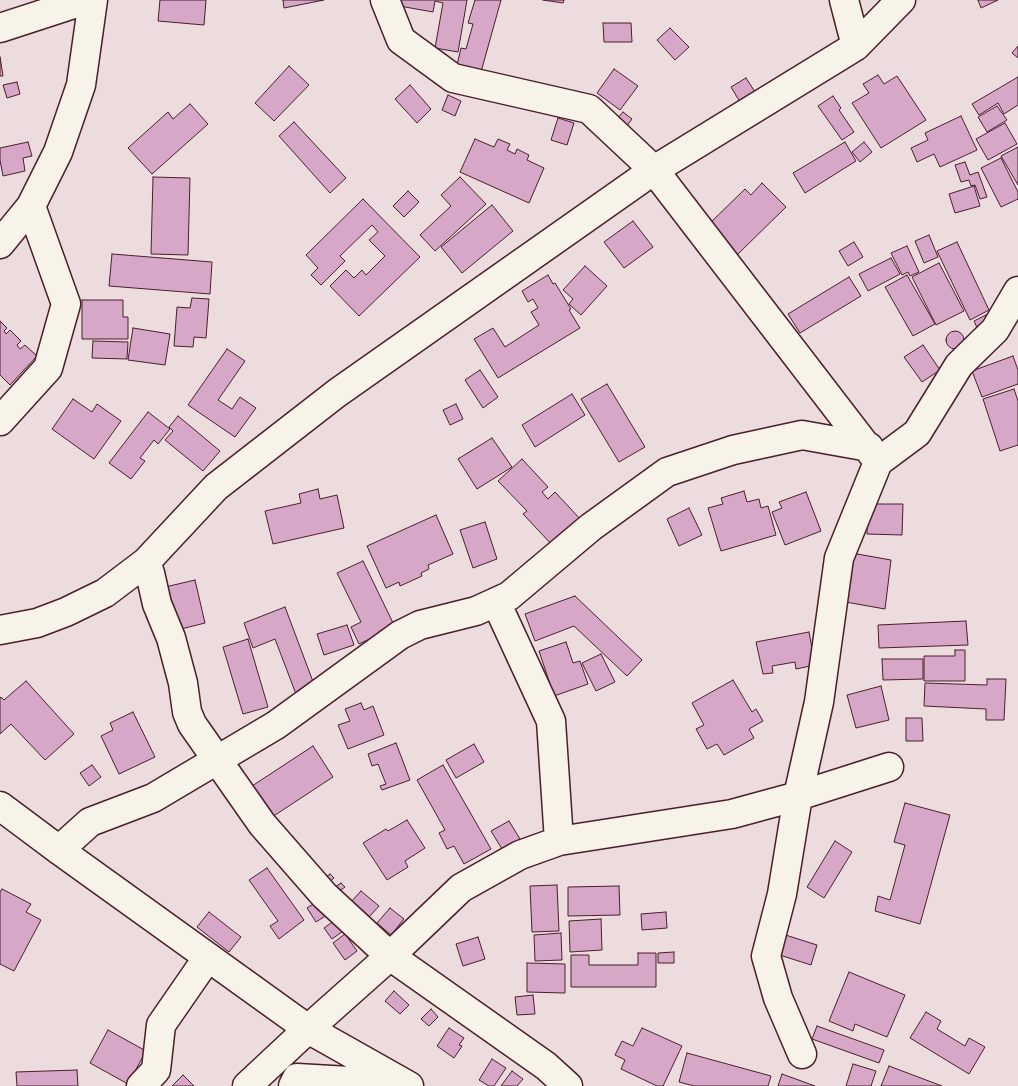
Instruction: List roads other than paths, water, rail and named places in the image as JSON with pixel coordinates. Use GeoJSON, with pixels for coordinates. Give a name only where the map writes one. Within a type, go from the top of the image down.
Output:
{"type":"FeatureCollection","features":[{"type":"Feature","properties":{"kind":"street"},"geometry":{"type":"LineString","coordinates":[[0,28],[86,0]]}},
{"type":"Feature","properties":{"kind":"street"},"geometry":{"type":"LineString","coordinates":[[0,244],[31,206],[58,152],[82,85],[93,0]]}},
{"type":"Feature","properties":{"kind":"street"},"geometry":{"type":"LineString","coordinates":[[385,0],[401,40],[453,78],[589,109],[654,170],[873,455]]}},
{"type":"Feature","properties":{"kind":"street"},"geometry":{"type":"LineString","coordinates":[[844,0],[856,46]]}},
{"type":"Feature","properties":{"kind":"street"},"geometry":{"type":"LineString","coordinates":[[0,630],[37,623],[106,593],[146,562],[216,487],[337,393],[654,170],[856,46],[901,0]]}},
{"type":"Feature","properties":{"kind":"street"},"geometry":{"type":"LineString","coordinates":[[0,421],[48,368],[66,304],[31,206]]}},
{"type":"Feature","properties":{"kind":"street"},"geometry":{"type":"LineString","coordinates":[[59,850],[90,822],[153,798],[276,725],[400,635],[420,625],[476,611],[510,596],[591,527],[667,472],[734,450],[802,435],[873,455],[917,433],[959,365],[995,330],[1018,291]]}},
{"type":"Feature","properties":{"kind":"street"},"geometry":{"type":"LineString","coordinates":[[802,1054],[778,998],[766,956],[782,894],[798,796],[820,702],[839,558],[873,455]]}},
{"type":"Feature","properties":{"kind":"street"},"geometry":{"type":"LineString","coordinates":[[146,562],[157,604],[171,638],[183,683],[187,712],[192,724],[262,824],[324,895],[390,956],[546,1066],[568,1086]]}},
{"type":"Feature","properties":{"kind":"street"},"geometry":{"type":"LineString","coordinates":[[496,602],[551,721],[559,841]]}},
{"type":"Feature","properties":{"kind":"street"},"geometry":{"type":"LineString","coordinates":[[247,1086],[390,956],[461,888],[520,855],[559,841],[732,814],[798,796],[889,767]]}},
{"type":"Feature","properties":{"kind":"street"},"geometry":{"type":"LineString","coordinates":[[0,806],[308,1029],[408,1085]]}},
{"type":"Feature","properties":{"kind":"street"},"geometry":{"type":"LineString","coordinates":[[141,1086],[156,1070],[161,1024],[208,957]]}},
{"type":"Feature","properties":{"kind":"street"},"geometry":{"type":"LineString","coordinates":[[293,1086],[297,1078],[408,1085]]}}]}
